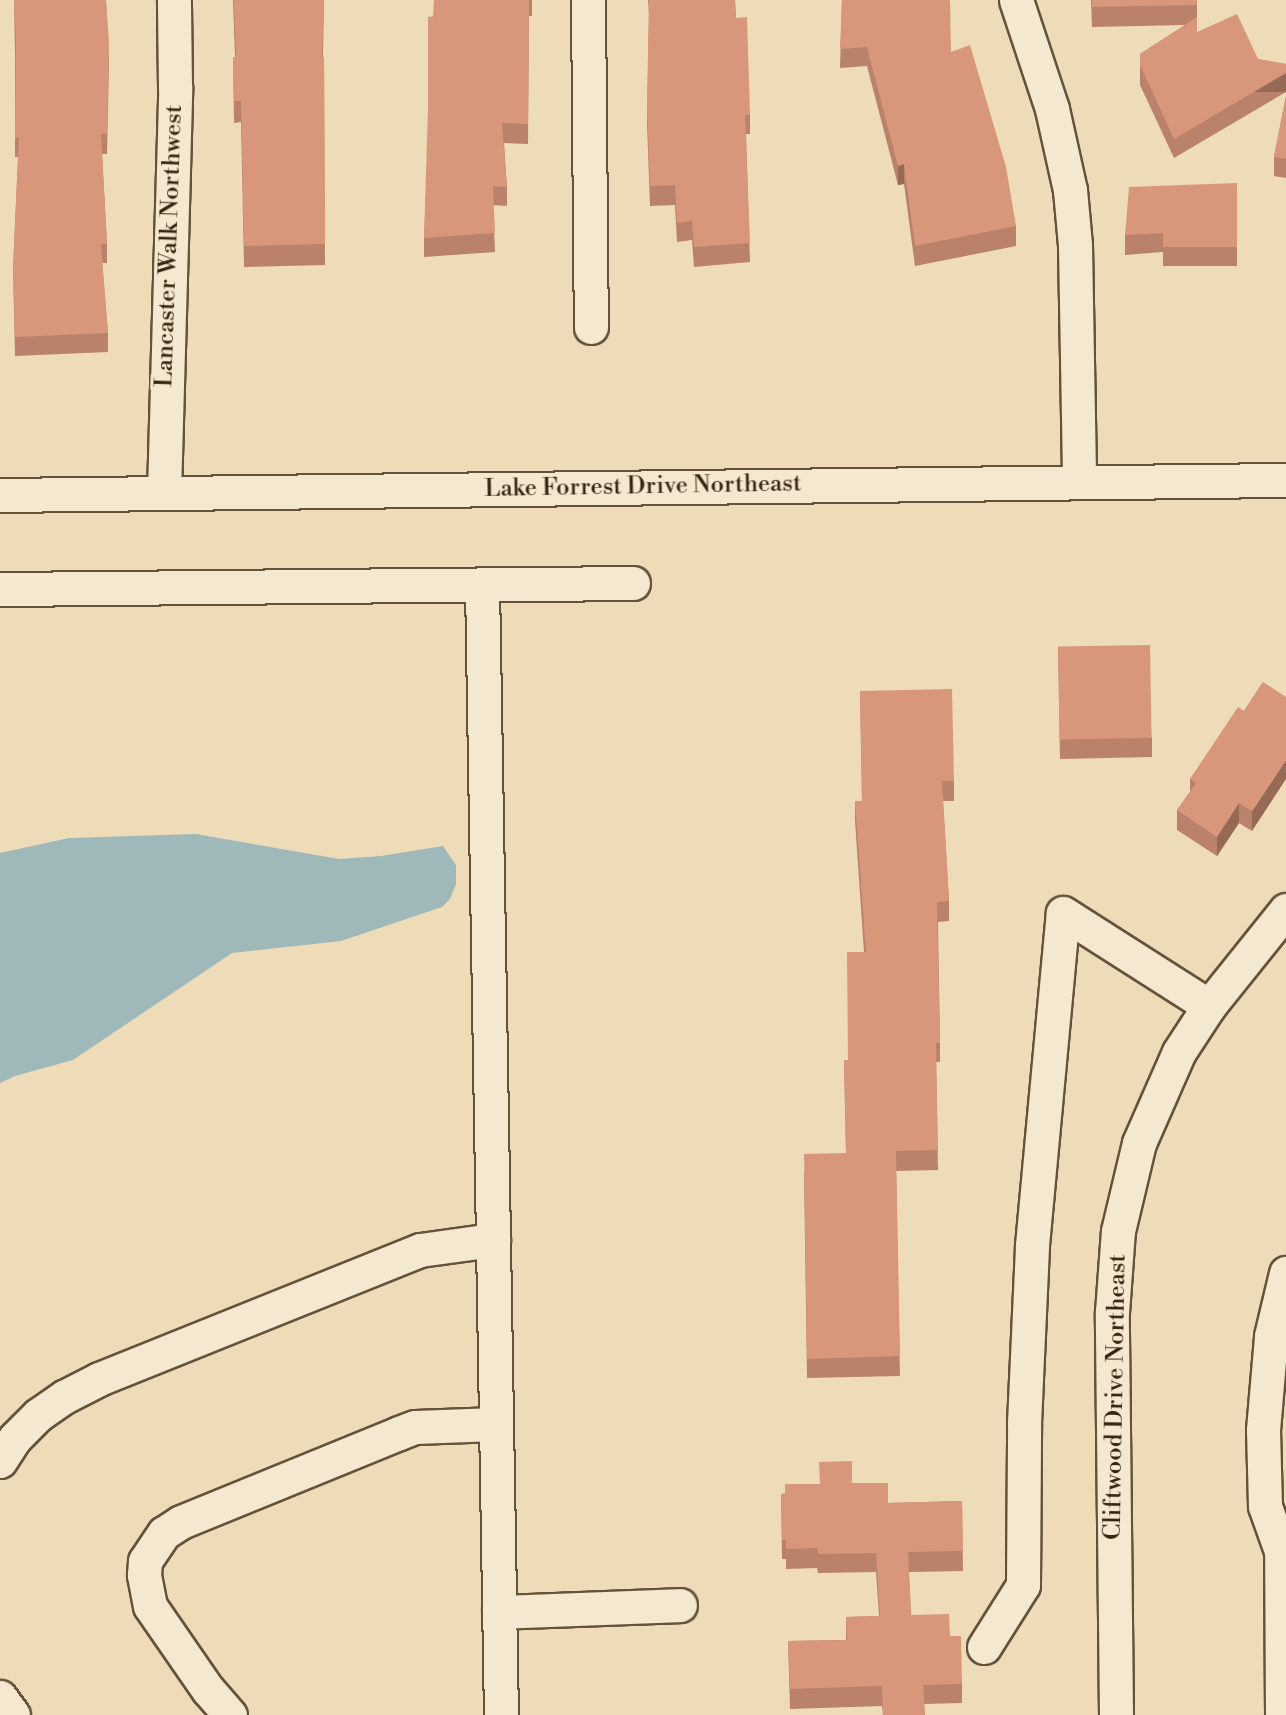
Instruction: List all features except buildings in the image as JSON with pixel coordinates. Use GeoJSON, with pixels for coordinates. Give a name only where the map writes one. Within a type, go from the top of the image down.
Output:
{"type":"FeatureCollection","features":[{"type":"Feature","properties":{"kind":"street","name":"Lancaster Walk Northwest"},"geometry":{"type":"LineString","coordinates":[[164,493],[175,87],[174,0]]}},
{"type":"Feature","properties":{"kind":"street"},"geometry":{"type":"LineString","coordinates":[[588,0],[591,327]]}},
{"type":"Feature","properties":{"kind":"street"},"geometry":{"type":"LineString","coordinates":[[1016,0],[1052,109],[1070,190],[1076,244],[1079,482]]}},
{"type":"Feature","properties":{"kind":"street","name":"Lake Forrest Drive Northeast"},"geometry":{"type":"LineString","coordinates":[[0,495],[1286,480]]}},
{"type":"Feature","properties":{"kind":"street"},"geometry":{"type":"LineString","coordinates":[[0,589],[633,583]]}},
{"type":"Feature","properties":{"kind":"street"},"geometry":{"type":"LineString","coordinates":[[482,584],[501,1715]]}},
{"type":"Feature","properties":{"kind":"street","name":"Cliftwood Drive Northeast"},"geometry":{"type":"LineString","coordinates":[[1116,1715],[1112,1312],[1118,1231],[1139,1143],[1179,1052],[1209,1006],[1286,910]]}},
{"type":"Feature","properties":{"kind":"street"},"geometry":{"type":"LineString","coordinates":[[984,1647],[1023,1585],[1024,1423],[1032,1245],[1063,913],[1209,1006]]}},
{"type":"Feature","properties":{"kind":"street"},"geometry":{"type":"LineString","coordinates":[[0,1461],[15,1438],[38,1415],[64,1396],[99,1379],[420,1250],[492,1240]]}},
{"type":"Feature","properties":{"kind":"street"},"geometry":{"type":"LineString","coordinates":[[1281,1715],[1283,1551],[1265,1506],[1263,1430],[1270,1336],[1286,1273]]}},
{"type":"Feature","properties":{"kind":"street"},"geometry":{"type":"LineString","coordinates":[[230,1715],[208,1690],[150,1606],[144,1575],[145,1561],[164,1533],[181,1522],[399,1432],[416,1427],[496,1424]]}},
{"type":"Feature","properties":{"kind":"street"},"geometry":{"type":"LineString","coordinates":[[499,1612],[680,1605]]}},
{"type":"Feature","properties":{"kind":"street"},"geometry":{"type":"LineString","coordinates":[[0,1697],[13,1715]]}},
{"type":"Feature","properties":{"kind":"water"},"geometry":{"type":"Polygon","coordinates":[[[196,834],[339,859],[381,856],[443,846],[456,865],[456,884],[450,899],[442,907],[341,941],[232,953],[73,1060],[15,1076],[0,1083],[0,853],[69,838],[196,834]]]}}]}
